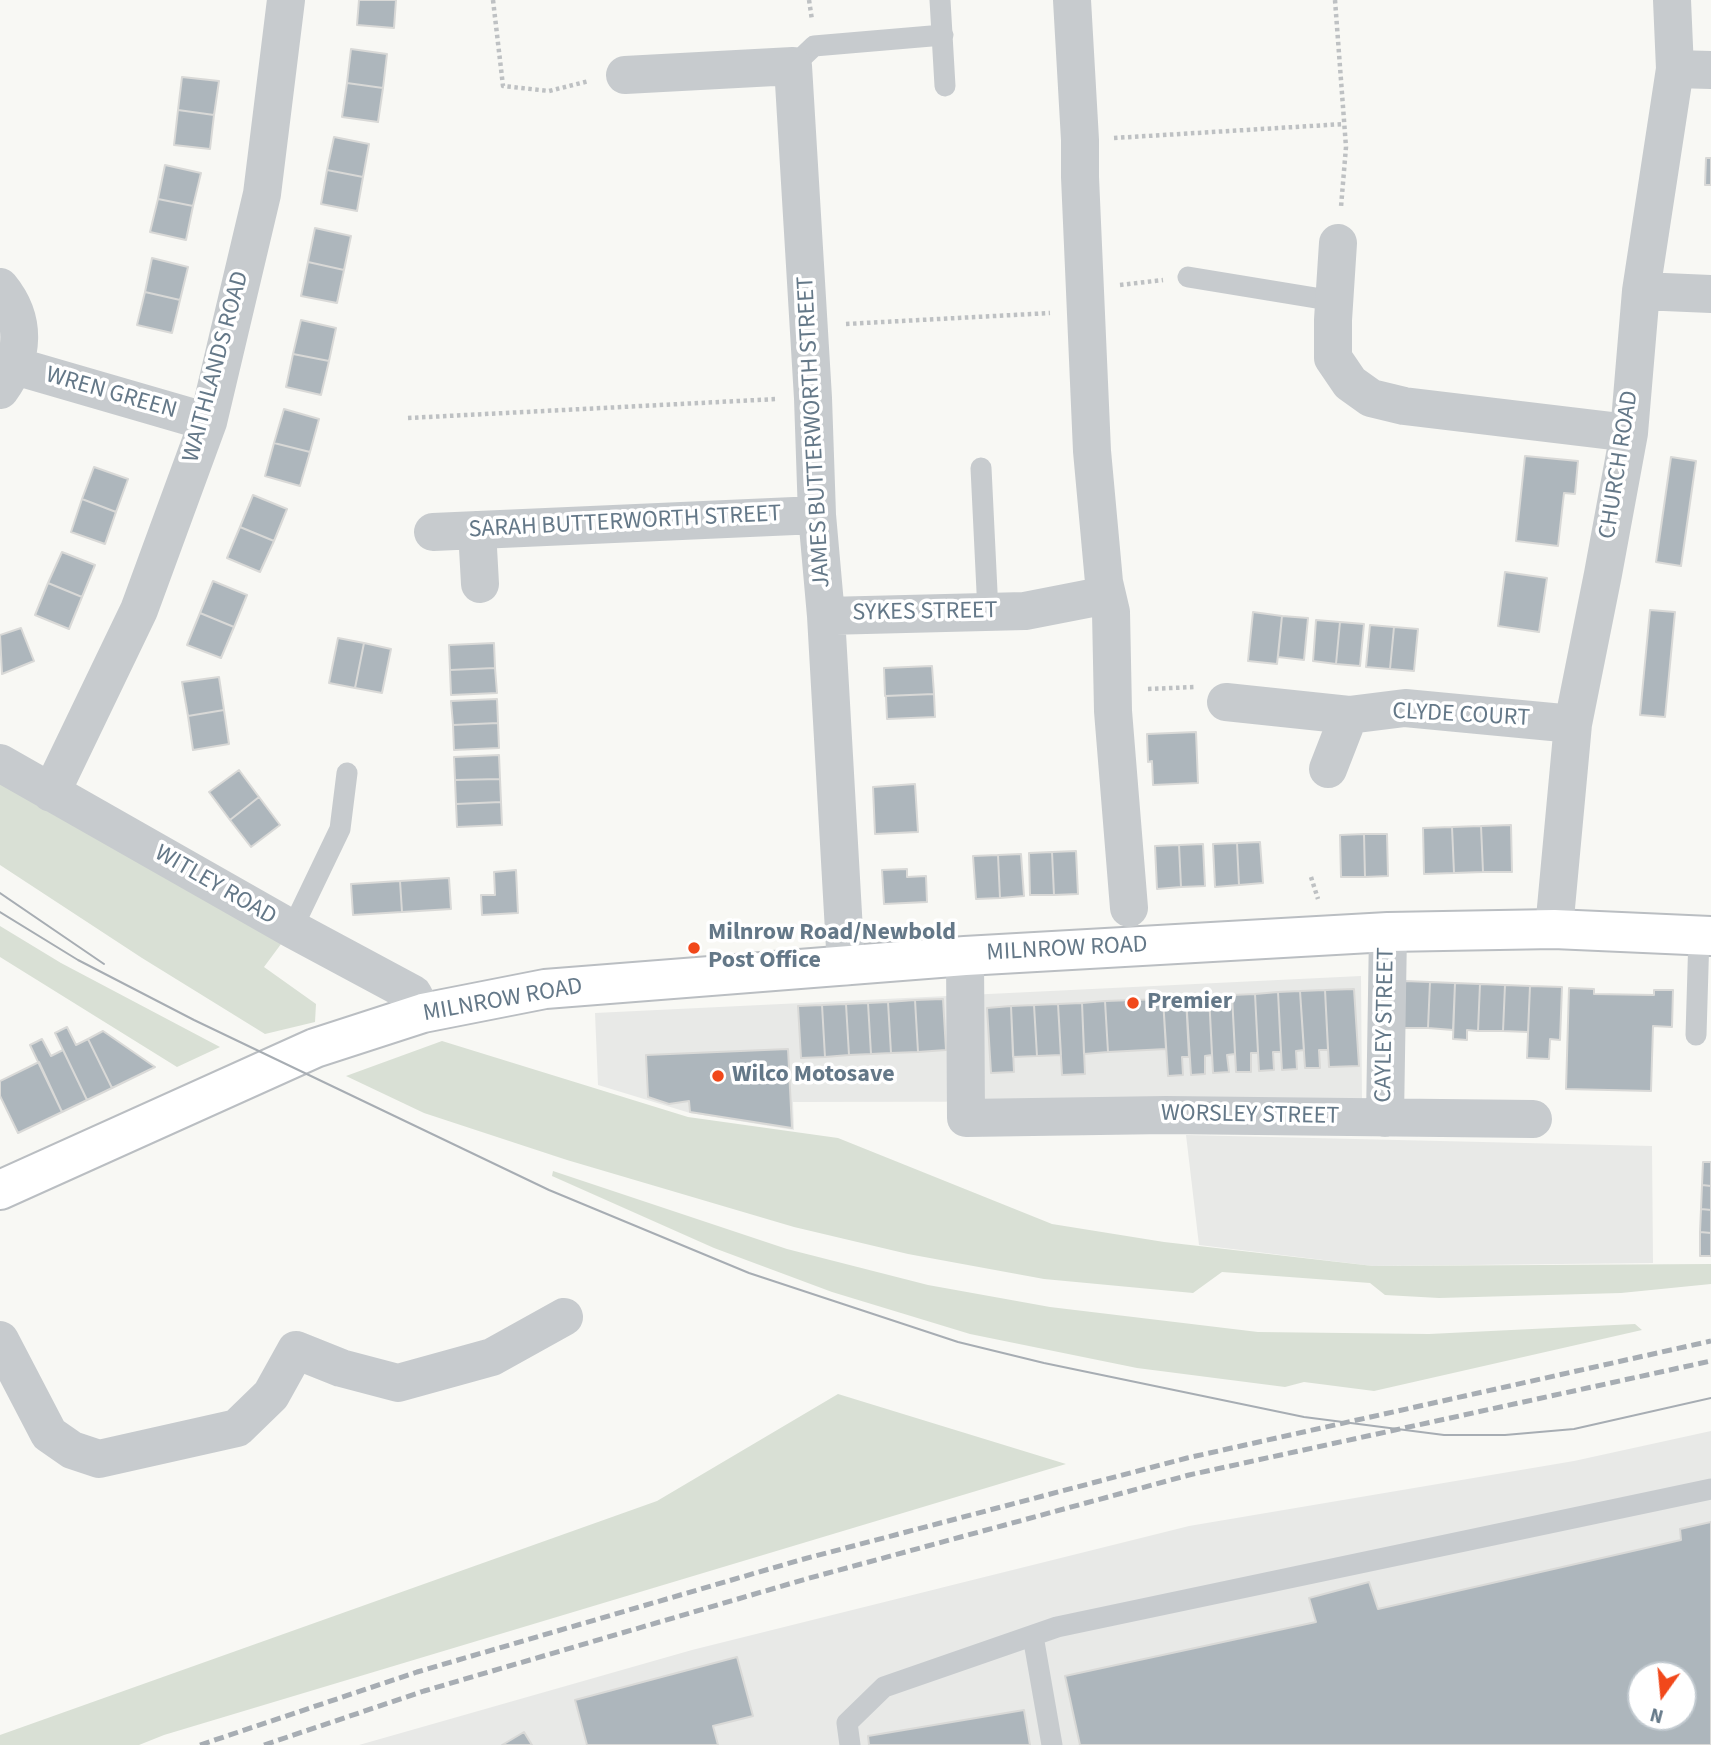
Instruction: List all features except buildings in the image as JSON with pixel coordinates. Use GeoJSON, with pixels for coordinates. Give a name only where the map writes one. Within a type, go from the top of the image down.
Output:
{"type":"FeatureCollection","features":[{"type":"Feature","properties":{"kind":"main road","name":"MILNROW ROAD"},"geometry":{"type":"LineString","coordinates":[[0,1190],[315,1048],[423,1013],[545,989],[965,956],[1388,932],[1553,929],[1705,935]]}},
{"type":"Feature","properties":{"kind":"street","name":"WAITHLANDS ROAD"},"geometry":{"type":"LineString","coordinates":[[51,793],[139,610],[208,422],[262,194],[286,0]]}},
{"type":"Feature","properties":{"kind":"street"},"geometry":{"type":"LineString","coordinates":[[1072,0],[1092,451],[1111,612],[1112,691],[1129,908]]}},
{"type":"Feature","properties":{"kind":"street","name":"CHURCH ROAD"},"geometry":{"type":"LineString","coordinates":[[1553,929],[1573,724],[1629,433],[1641,291],[1693,69],[1672,0]]}},
{"type":"Feature","properties":{"kind":"street"},"geometry":{"type":"LineString","coordinates":[[625,75],[793,66]]}},
{"type":"Feature","properties":{"kind":"street","name":"JAMES BUTTERWORTH STREET"},"geometry":{"type":"LineString","coordinates":[[793,66],[813,398],[817,515],[826,616],[846,966]]}},
{"type":"Feature","properties":{"kind":"street"},"geometry":{"type":"LineString","coordinates":[[1338,243],[1333,358],[1350,383],[1371,398],[1404,406],[1629,433]]}},
{"type":"Feature","properties":{"kind":"street","name":"WREN GREEN"},"geometry":{"type":"LineString","coordinates":[[0,287],[8,297],[17,318],[19,343],[7,378],[208,422]]}},
{"type":"Feature","properties":{"kind":"street"},"geometry":{"type":"LineString","coordinates":[[1641,291],[1711,293]]}},
{"type":"Feature","properties":{"kind":"street","name":"SARAH BUTTERWORTH STREET"},"geometry":{"type":"LineString","coordinates":[[433,532],[817,515]]}},
{"type":"Feature","properties":{"kind":"street"},"geometry":{"type":"LineString","coordinates":[[478,530],[480,584]]}},
{"type":"Feature","properties":{"kind":"street","name":"SYKES STREET"},"geometry":{"type":"LineString","coordinates":[[826,616],[1006,611],[1107,595]]}},
{"type":"Feature","properties":{"kind":"street","name":"CLYDE COURT"},"geometry":{"type":"LineString","coordinates":[[1226,702],[1349,715],[1405,708],[1573,724]]}},
{"type":"Feature","properties":{"kind":"street"},"geometry":{"type":"LineString","coordinates":[[1328,769],[1349,715]]}},
{"type":"Feature","properties":{"kind":"street","name":"WITLEY ROAD"},"geometry":{"type":"LineString","coordinates":[[0,763],[292,929],[413,994],[423,1013]]}},
{"type":"Feature","properties":{"kind":"street","name":"CAYLEY STREET"},"geometry":{"type":"LineString","coordinates":[[1385,1118],[1388,932]]}},
{"type":"Feature","properties":{"kind":"street","name":"WORSLEY STREET"},"geometry":{"type":"LineString","coordinates":[[965,956],[967,1118],[1166,1115],[1533,1119]]}},
{"type":"Feature","properties":{"kind":"street"},"geometry":{"type":"LineString","coordinates":[[0,1340],[49,1434],[72,1450],[99,1459],[237,1428],[271,1395],[296,1350],[341,1368],[398,1383],[492,1357],[564,1317]]}},
{"type":"Feature","properties":{"kind":"lane"},"geometry":{"type":"LineString","coordinates":[[940,0],[945,86]]}},
{"type":"Feature","properties":{"kind":"lane"},"geometry":{"type":"LineString","coordinates":[[793,66],[814,46],[943,35]]}},
{"type":"Feature","properties":{"kind":"lane"},"geometry":{"type":"LineString","coordinates":[[1188,277],[1334,301]]}},
{"type":"Feature","properties":{"kind":"lane"},"geometry":{"type":"LineString","coordinates":[[981,468],[1006,611]]}},
{"type":"Feature","properties":{"kind":"lane"},"geometry":{"type":"LineString","coordinates":[[292,929],[340,829],[347,773]]}},
{"type":"Feature","properties":{"kind":"lane"},"geometry":{"type":"LineString","coordinates":[[1696,1035],[1705,935]]}},
{"type":"Feature","properties":{"kind":"lane"},"geometry":{"type":"LineString","coordinates":[[849,1745],[847,1723],[884,1687],[1057,1627],[1711,1489]]}},
{"type":"Feature","properties":{"kind":"lane"},"geometry":{"type":"LineString","coordinates":[[1033,1636],[1052,1745]]}},
{"type":"Feature","properties":{"kind":"path"},"geometry":{"type":"LineString","coordinates":[[493,0],[503,86],[550,90],[625,75]]}},
{"type":"Feature","properties":{"kind":"path"},"geometry":{"type":"LineString","coordinates":[[1335,0],[1346,147],[1338,243]]}},
{"type":"Feature","properties":{"kind":"path"},"geometry":{"type":"LineString","coordinates":[[1080,140],[1344,124]]}},
{"type":"Feature","properties":{"kind":"path"},"geometry":{"type":"LineString","coordinates":[[809,327],[1085,299],[1128,284],[1188,277]]}},
{"type":"Feature","properties":{"kind":"path"},"geometry":{"type":"LineString","coordinates":[[408,418],[813,398]]}},
{"type":"Feature","properties":{"kind":"path"},"geometry":{"type":"LineString","coordinates":[[1112,691],[1205,686],[1226,702]]}},
{"type":"Feature","properties":{"kind":"shaded area"},"geometry":{"type":"Polygon","coordinates":[[[0,779],[284,940],[264,967],[316,1004],[315,1022],[265,1034],[0,865],[0,779]]]}},
{"type":"Feature","properties":{"kind":"shaded area"},"geometry":{"type":"Polygon","coordinates":[[[0,926],[61,963],[220,1047],[177,1067],[0,957],[0,926]]]}},
{"type":"Feature","properties":{"kind":"shaded area"},"geometry":{"type":"Polygon","coordinates":[[[1361,976],[1362,1101],[793,1102],[794,1130],[690,1113],[598,1085],[595,1013],[1361,976]]]}},
{"type":"Feature","properties":{"kind":"shaded area"},"geometry":{"type":"Polygon","coordinates":[[[442,1041],[688,1117],[838,1138],[1052,1224],[1164,1242],[1373,1266],[1711,1264],[1711,1284],[1621,1293],[1439,1298],[1385,1295],[1370,1283],[1222,1272],[1193,1293],[1044,1279],[908,1254],[794,1227],[567,1160],[424,1113],[346,1076],[442,1041]]]}},
{"type":"Feature","properties":{"kind":"shaded area"},"geometry":{"type":"Polygon","coordinates":[[[1186,1135],[1652,1146],[1653,1263],[1373,1266],[1199,1245],[1186,1135]]]}},
{"type":"Feature","properties":{"kind":"shaded area"},"geometry":{"type":"Polygon","coordinates":[[[553,1171],[787,1249],[928,1285],[1050,1307],[1258,1332],[1429,1334],[1635,1324],[1642,1330],[1374,1391],[1304,1382],[1285,1387],[1137,1368],[970,1334],[832,1292],[714,1248],[552,1176],[553,1171]]]}},
{"type":"Feature","properties":{"kind":"shaded area"},"geometry":{"type":"Polygon","coordinates":[[[838,1394],[1066,1464],[164,1735],[139,1745],[0,1745],[0,1735],[657,1501],[838,1394]]]}},
{"type":"Feature","properties":{"kind":"shaded area"},"geometry":{"type":"Polygon","coordinates":[[[1711,1431],[1711,1745],[359,1745],[692,1650],[1189,1526],[1574,1461],[1711,1431]]]}},
{"type":"Feature","properties":{"kind":"tram line"},"geometry":{"type":"LineString","coordinates":[[0,893],[104,964]]}},
{"type":"Feature","properties":{"kind":"tram line"},"geometry":{"type":"LineString","coordinates":[[0,912],[78,960],[194,1020],[549,1190],[749,1273],[958,1342],[1044,1363],[1304,1417],[1444,1435],[1505,1435],[1574,1429],[1711,1398]]}},
{"type":"Feature","properties":{"kind":"railway"},"geometry":{"type":"LineString","coordinates":[[200,1745],[417,1672],[800,1560],[1187,1458],[1711,1341]]}},
{"type":"Feature","properties":{"kind":"railway"},"geometry":{"type":"LineString","coordinates":[[264,1745],[424,1691],[806,1579],[1189,1475],[1711,1361]]}},
{"type":"Feature","properties":{"kind":"place","name":"Milnrow Road/Newbold Post Office"},"geometry":{"type":"Point","coordinates":[694,948]}},
{"type":"Feature","properties":{"kind":"place","name":"Premier"},"geometry":{"type":"Point","coordinates":[1133,1003]}},
{"type":"Feature","properties":{"kind":"place","name":"Wilco Motosave"},"geometry":{"type":"Point","coordinates":[718,1076]}}]}
